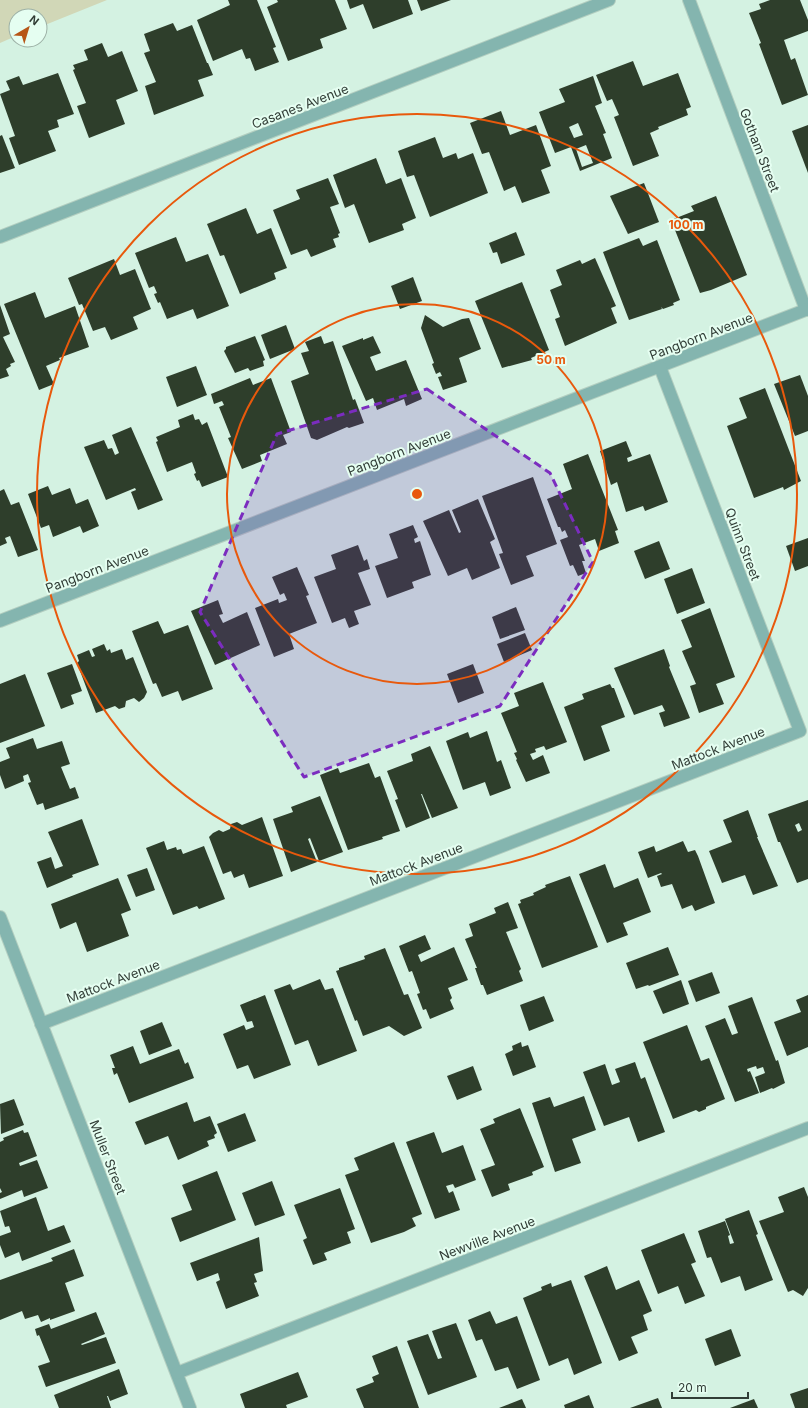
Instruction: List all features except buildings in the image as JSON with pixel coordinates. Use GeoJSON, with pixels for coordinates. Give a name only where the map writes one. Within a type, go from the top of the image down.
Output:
{"type":"FeatureCollection","features":[{"type":"Feature","properties":{"kind":"street","name":"Casanes Avenue"},"geometry":{"type":"LineString","coordinates":[[0,237],[609,0]]}},
{"type":"Feature","properties":{"kind":"street","name":"Gotham Street"},"geometry":{"type":"LineString","coordinates":[[689,0],[807,309]]}},
{"type":"Feature","properties":{"kind":"street","name":"Pangborn Avenue"},"geometry":{"type":"LineString","coordinates":[[0,621],[807,309]]}},
{"type":"Feature","properties":{"kind":"street","name":"Quinn Street"},"geometry":{"type":"LineString","coordinates":[[660,367],[800,731]]}},
{"type":"Feature","properties":{"kind":"street","name":"Mattock Avenue"},"geometry":{"type":"LineString","coordinates":[[41,1024],[800,731]]}},
{"type":"Feature","properties":{"kind":"street","name":"Muller Street"},"geometry":{"type":"LineString","coordinates":[[0,917],[190,1408]]}},
{"type":"Feature","properties":{"kind":"street","name":"Newville Avenue"},"geometry":{"type":"LineString","coordinates":[[176,1373],[808,1128]]}},
{"type":"Feature","properties":{"kind":"highlighted area"},"geometry":{"type":"Polygon","coordinates":[[[427,389],[550,473],[593,562],[500,706],[304,777],[200,612],[277,434],[427,389]]]}},
{"type":"Feature","properties":{"kind":"green space"},"geometry":{"type":"Polygon","coordinates":[[[0,0],[107,0],[48,24],[48,8],[8,8],[8,40],[0,43],[0,0]]]}}]}
